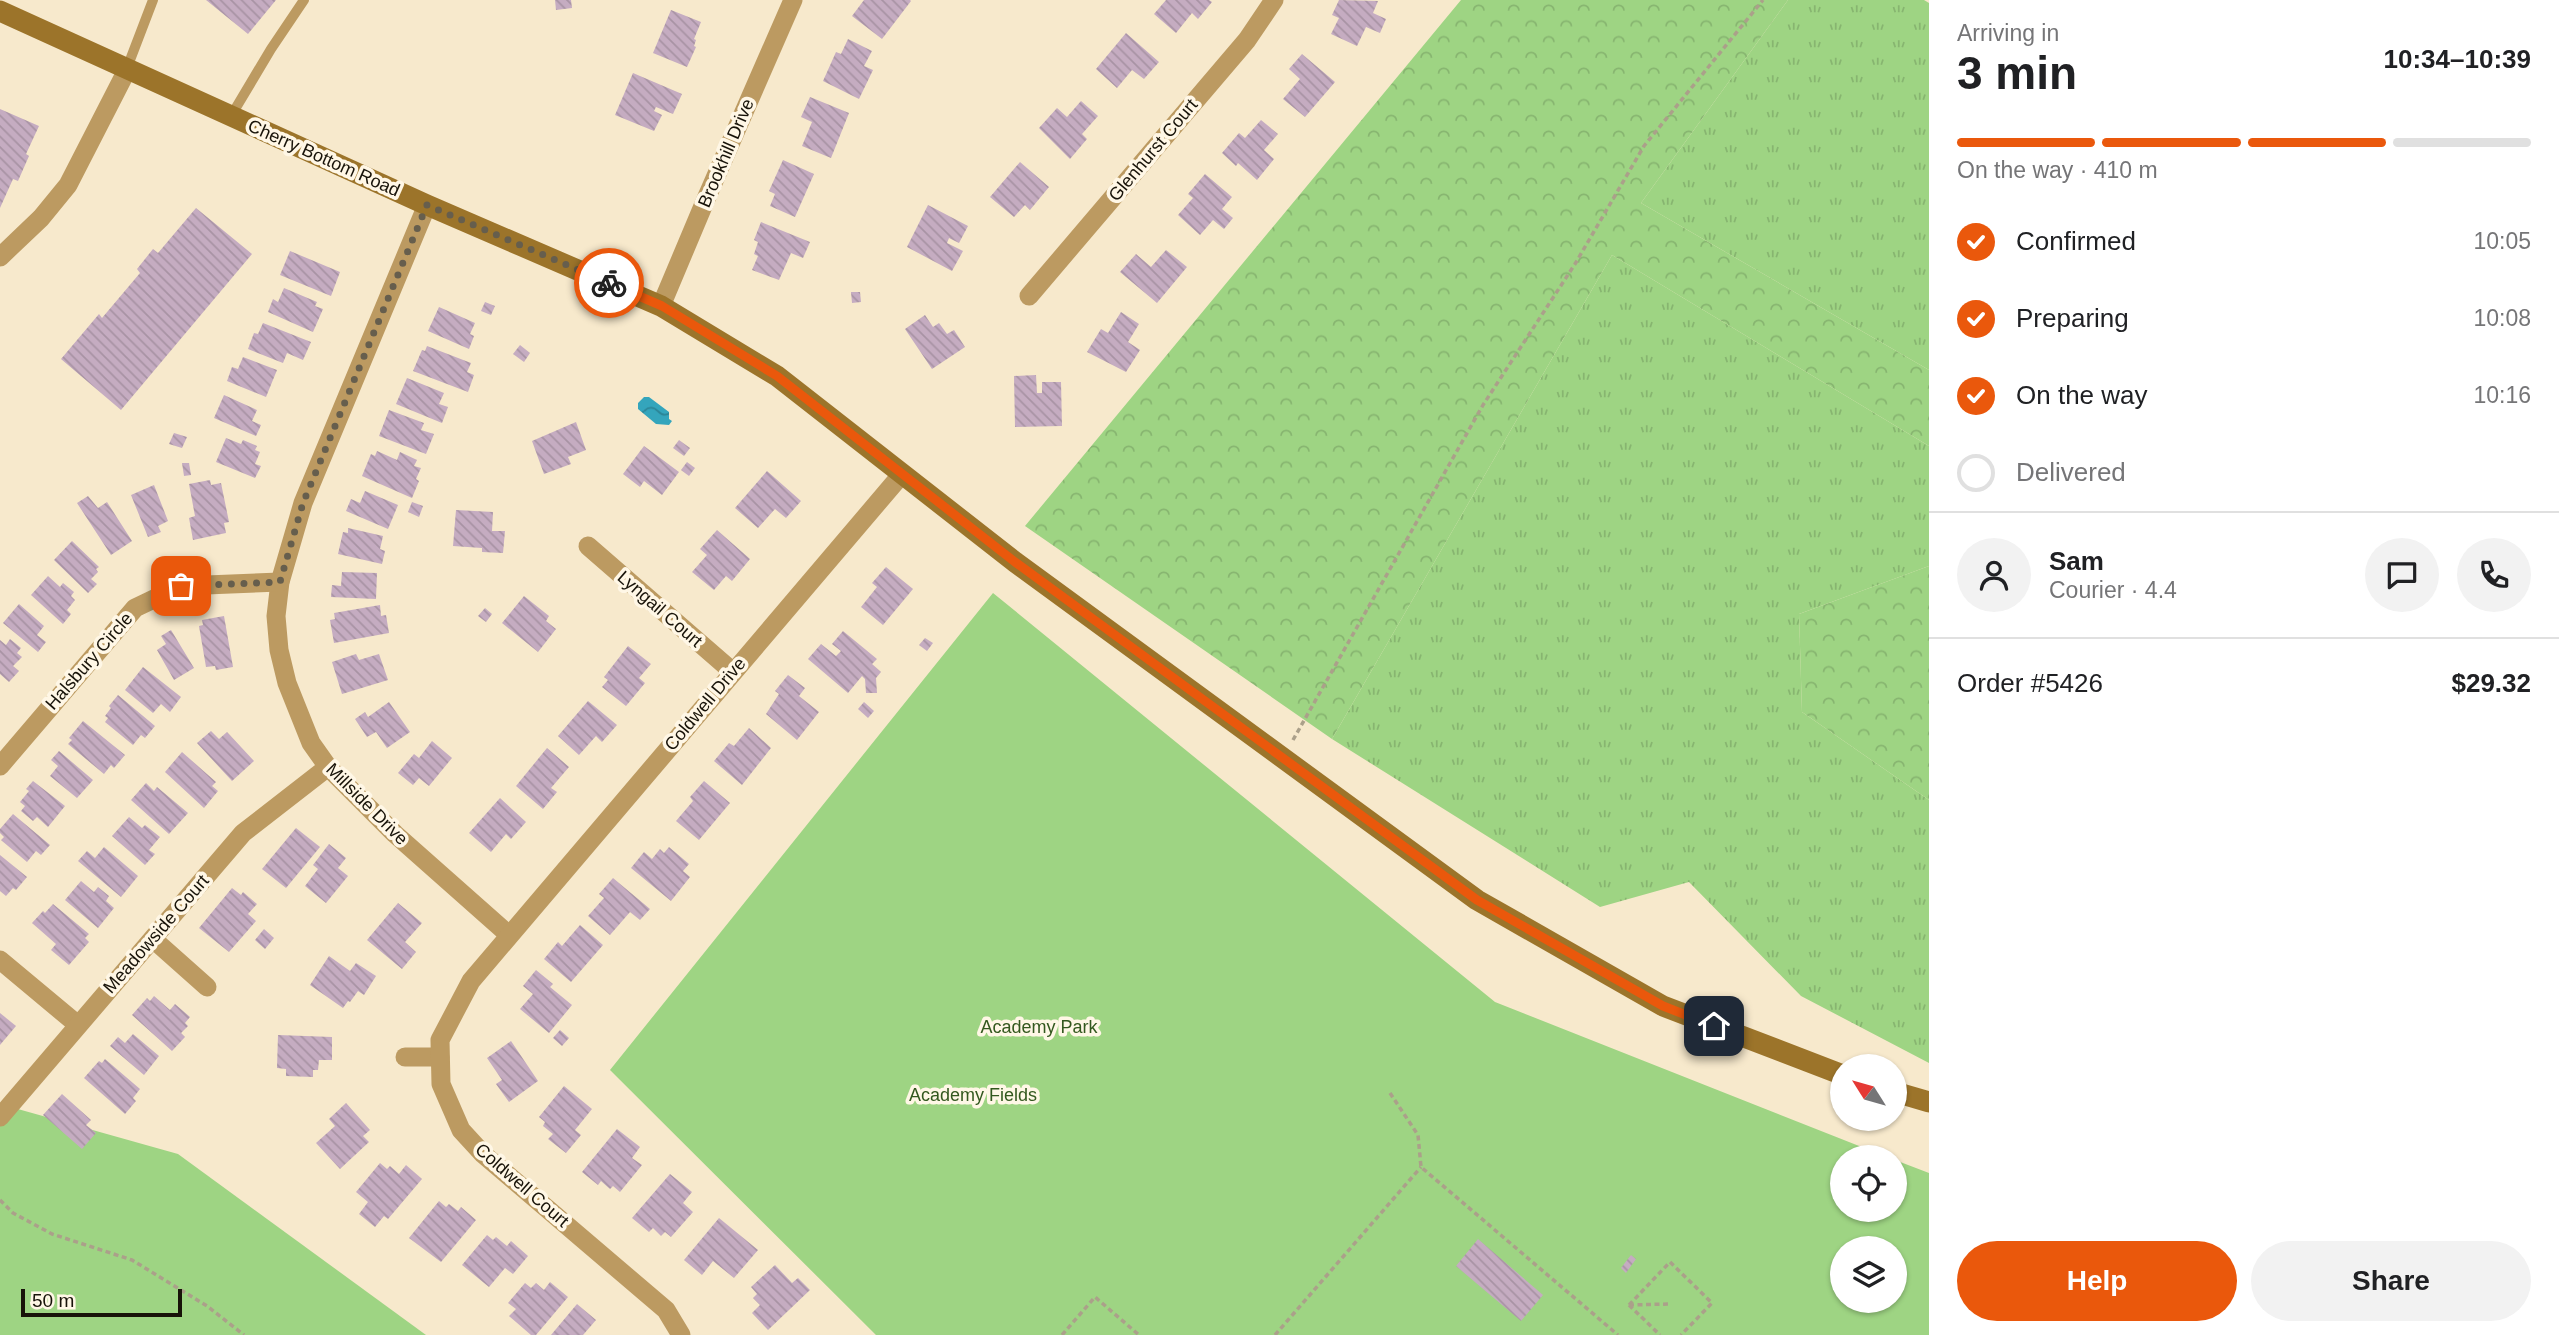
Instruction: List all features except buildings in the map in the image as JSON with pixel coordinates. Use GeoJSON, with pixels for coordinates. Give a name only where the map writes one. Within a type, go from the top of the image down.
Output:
{"type":"FeatureCollection","features":[{"type":"Feature","properties":{"kind":"main road","name":"Cherry Bottom Road"},"geometry":{"type":"LineString","coordinates":[[0,11],[427,205],[662,306],[777,376],[1026,570],[1477,900],[1663,1006],[1830,1070]]}},
{"type":"Feature","properties":{"kind":"main road"},"geometry":{"type":"LineString","coordinates":[[1908,1096],[1929,1102]]}},
{"type":"Feature","properties":{"kind":"street","name":"Glenhurst Court"},"geometry":{"type":"LineString","coordinates":[[1029,296],[1247,40],[1274,0]]}},
{"type":"Feature","properties":{"kind":"street","name":"Brookhill Drive"},"geometry":{"type":"LineString","coordinates":[[662,306],[788,2]]}},
{"type":"Feature","properties":{"kind":"street"},"geometry":{"type":"LineString","coordinates":[[2,254],[41,218],[68,185],[127,70]]}},
{"type":"Feature","properties":{"kind":"street","name":"Millside Drive"},"geometry":{"type":"LineString","coordinates":[[427,205],[303,503],[280,582],[276,616],[287,684],[311,743],[328,767],[395,834],[509,935]]}},
{"type":"Feature","properties":{"kind":"street","name":"Coldwell Drive"},"geometry":{"type":"LineString","coordinates":[[509,935],[902,474]]}},
{"type":"Feature","properties":{"kind":"street","name":"Lyngail Court"},"geometry":{"type":"LineString","coordinates":[[588,547],[733,672]]}},
{"type":"Feature","properties":{"kind":"street","name":"Halsbury Circle"},"geometry":{"type":"LineString","coordinates":[[0,766],[135,608],[181,586],[280,582]]}},
{"type":"Feature","properties":{"kind":"street","name":"Meadowside Court"},"geometry":{"type":"LineString","coordinates":[[0,1117],[243,833],[328,767]]}},
{"type":"Feature","properties":{"kind":"street","name":"Coldwell Court"},"geometry":{"type":"LineString","coordinates":[[509,935],[471,981],[440,1040],[441,1084],[461,1130],[483,1154],[666,1310],[681,1335]]}},
{"type":"Feature","properties":{"kind":"street"},"geometry":{"type":"LineString","coordinates":[[153,939],[207,987]]}},
{"type":"Feature","properties":{"kind":"street"},"geometry":{"type":"LineString","coordinates":[[0,960],[78,1025]]}},
{"type":"Feature","properties":{"kind":"street"},"geometry":{"type":"LineString","coordinates":[[405,1057],[440,1057]]}},
{"type":"Feature","properties":{"kind":"lane"},"geometry":{"type":"LineString","coordinates":[[127,70],[153,0]]}},
{"type":"Feature","properties":{"kind":"lane"},"geometry":{"type":"LineString","coordinates":[[231,116],[304,0]]}},
{"type":"Feature","properties":{"kind":"path"},"geometry":{"type":"LineString","coordinates":[[1283,758],[1483,405],[1575,264],[1644,146],[1763,0]]}},
{"type":"Feature","properties":{"kind":"path"},"geometry":{"type":"LineString","coordinates":[[1390,1093],[1418,1135],[1421,1167],[1618,1335]]}},
{"type":"Feature","properties":{"kind":"path"},"geometry":{"type":"LineString","coordinates":[[1275,1335],[1421,1167]]}},
{"type":"Feature","properties":{"kind":"path"},"geometry":{"type":"LineString","coordinates":[[0,1200],[13,1213],[52,1234],[132,1260],[207,1306],[244,1335]]}},
{"type":"Feature","properties":{"kind":"path"},"geometry":{"type":"LineString","coordinates":[[1629,1305],[1670,1262],[1712,1303],[1681,1335]]}},
{"type":"Feature","properties":{"kind":"path"},"geometry":{"type":"LineString","coordinates":[[1062,1335],[1095,1297],[1139,1335]]}},
{"type":"Feature","properties":{"kind":"path"},"geometry":{"type":"LineString","coordinates":[[1629,1305],[1669,1304]]}},
{"type":"Feature","properties":{"kind":"path"},"geometry":{"type":"LineString","coordinates":[[1629,1305],[1660,1335]]}},
{"type":"Feature","properties":{"kind":"green space"},"geometry":{"type":"Polygon","coordinates":[[[1461,0],[1788,0],[1641,203],[1929,370],[1929,446],[1612,255],[1332,739],[1025,526],[1461,0]]]}},
{"type":"Feature","properties":{"kind":"green space"},"geometry":{"type":"Polygon","coordinates":[[[1788,0],[1924,0],[1929,3],[1929,370],[1641,203],[1788,0]]]}},
{"type":"Feature","properties":{"kind":"green space"},"geometry":{"type":"Polygon","coordinates":[[[1612,255],[1929,446],[1929,566],[1799,614],[1802,712],[1929,800],[1929,1063],[1801,996],[1689,882],[1600,907],[1332,739],[1612,255]]]}},
{"type":"Feature","properties":{"kind":"green space"},"geometry":{"type":"Polygon","coordinates":[[[1929,566],[1929,800],[1802,712],[1799,614],[1929,566]]]}},
{"type":"Feature","properties":{"kind":"green space","name":"Academy Park"},"geometry":{"type":"Polygon","coordinates":[[[993,593],[1495,1002],[1857,1145],[1830,1145],[1830,1222],[1907,1222],[1907,1165],[1929,1173],[1929,1335],[876,1335],[610,1070],[993,593]]]}},
{"type":"Feature","properties":{"kind":"green space"},"geometry":{"type":"Polygon","coordinates":[[[0,1104],[178,1154],[426,1335],[0,1335],[0,1104]]]}},
{"type":"Feature","properties":{"kind":"water"},"geometry":{"type":"Polygon","coordinates":[[[644,397],[649,397],[669,412],[669,419],[672,421],[669,425],[656,424],[638,409],[638,403],[644,397]]]}},
{"type":"Feature","properties":{"kind":"way so far"},"geometry":{"type":"LineString","coordinates":[[181,586],[280,582],[303,503],[427,205],[609,283]]}},
{"type":"Feature","properties":{"kind":"route"},"geometry":{"type":"LineString","coordinates":[[609,283],[662,306],[777,376],[1015,562],[1477,900],[1663,1006],[1714,1026]]}},
{"type":"Feature","properties":{"kind":"park label","name":"Academy Fields"},"geometry":{"type":"Point","coordinates":[973,1095]}}]}
